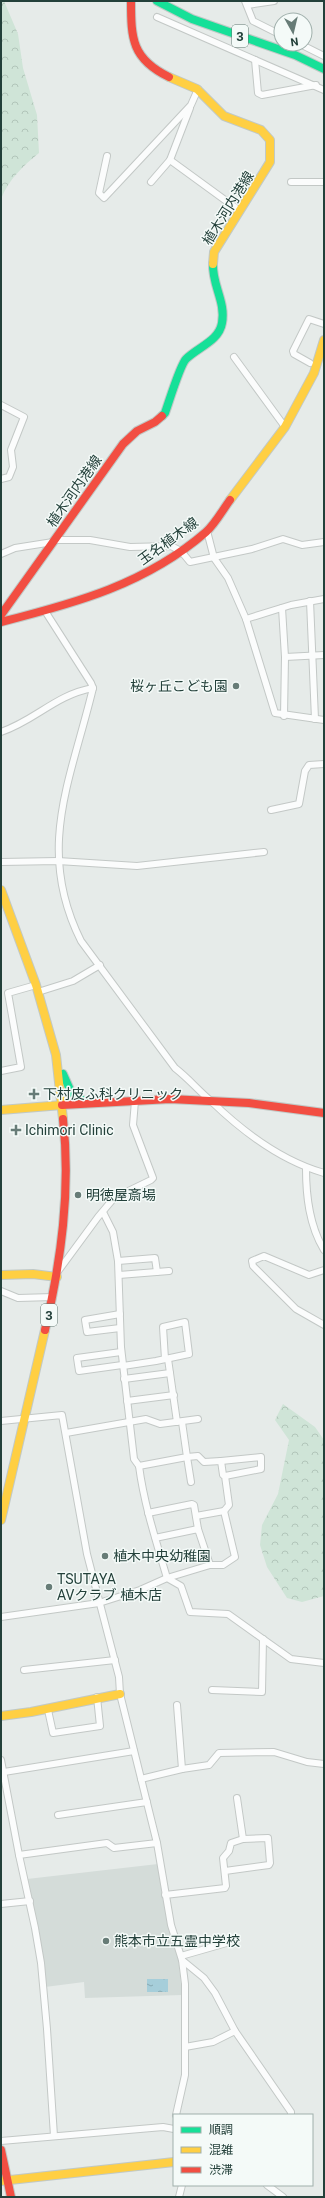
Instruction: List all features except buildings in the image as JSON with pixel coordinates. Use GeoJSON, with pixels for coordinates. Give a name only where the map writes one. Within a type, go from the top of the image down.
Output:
{"type":"FeatureCollection","features":[{"type":"Feature","properties":{"kind":"main road","name":"植木河内港線"},"geometry":{"type":"LineString","coordinates":[[1,615],[123,444],[136,431],[155,422],[164,413],[185,360],[218,335],[222,325],[224,310],[213,272],[212,261],[214,252],[270,162],[272,151],[269,139],[264,131],[256,126],[230,119],[219,113],[198,89],[155,70],[143,59],[135,47],[131,1]]}},
{"type":"Feature","properties":{"kind":"main road","name":"3"},"geometry":{"type":"LineString","coordinates":[[157,1],[192,19],[295,55],[324,69]]}},
{"type":"Feature","properties":{"kind":"main road","name":"玉名植木線"},"geometry":{"type":"LineString","coordinates":[[1,622],[45,611],[124,584],[147,574],[207,531],[285,427],[314,373],[324,340]]}},
{"type":"Feature","properties":{"kind":"main road","name":"3"},"geometry":{"type":"LineString","coordinates":[[1,890],[56,1055],[65,1138],[64,1218],[58,1274],[26,1418],[1,1520]]}},
{"type":"Feature","properties":{"kind":"main road"},"geometry":{"type":"LineString","coordinates":[[56,1055],[68,1088],[74,1095],[86,1103]]}},
{"type":"Feature","properties":{"kind":"main road"},"geometry":{"type":"LineString","coordinates":[[1,1110],[170,1098],[249,1103],[324,1113]]}},
{"type":"Feature","properties":{"kind":"main road"},"geometry":{"type":"LineString","coordinates":[[1,1275],[58,1274]]}},
{"type":"Feature","properties":{"kind":"main road"},"geometry":{"type":"LineString","coordinates":[[1,1716],[48,1710],[97,1697],[120,1694]]}},
{"type":"Feature","properties":{"kind":"main road"},"geometry":{"type":"LineString","coordinates":[[1,2150],[5,2181],[11,2197]]}},
{"type":"Feature","properties":{"kind":"main road"},"geometry":{"type":"LineString","coordinates":[[5,2181],[173,2162]]}},
{"type":"Feature","properties":{"kind":"street"},"geometry":{"type":"LineString","coordinates":[[273,30],[253,21],[246,3],[274,1]]}},
{"type":"Feature","properties":{"kind":"street"},"geometry":{"type":"LineString","coordinates":[[157,17],[204,36],[324,90]]}},
{"type":"Feature","properties":{"kind":"street"},"geometry":{"type":"LineString","coordinates":[[313,50],[324,56]]}},
{"type":"Feature","properties":{"kind":"street"},"geometry":{"type":"LineString","coordinates":[[255,60],[258,93],[262,95],[316,86]]}},
{"type":"Feature","properties":{"kind":"street"},"geometry":{"type":"LineString","coordinates":[[151,182],[170,160],[198,89]]}},
{"type":"Feature","properties":{"kind":"street"},"geometry":{"type":"LineString","coordinates":[[107,156],[99,193],[104,198],[192,105]]}},
{"type":"Feature","properties":{"kind":"street"},"geometry":{"type":"LineString","coordinates":[[170,160],[240,211]]}},
{"type":"Feature","properties":{"kind":"street"},"geometry":{"type":"LineString","coordinates":[[291,182],[324,182]]}},
{"type":"Feature","properties":{"kind":"street"},"geometry":{"type":"LineString","coordinates":[[310,363],[294,354],[293,351],[309,319],[324,324]]}},
{"type":"Feature","properties":{"kind":"street"},"geometry":{"type":"LineString","coordinates":[[234,357],[285,427]]}},
{"type":"Feature","properties":{"kind":"street"},"geometry":{"type":"LineString","coordinates":[[1,405],[24,417],[11,450],[13,467],[9,477],[1,479]]}},
{"type":"Feature","properties":{"kind":"street"},"geometry":{"type":"LineString","coordinates":[[207,531],[214,558],[228,578],[246,619],[275,713],[284,716],[324,720]]}},
{"type":"Feature","properties":{"kind":"street"},"geometry":{"type":"LineString","coordinates":[[1,554],[29,545],[54,541],[90,540],[130,547],[171,546],[181,551],[190,562],[252,549],[282,539],[302,545],[324,542]]}},
{"type":"Feature","properties":{"kind":"street"},"geometry":{"type":"LineString","coordinates":[[1,547],[7,551]]}},
{"type":"Feature","properties":{"kind":"street"},"geometry":{"type":"LineString","coordinates":[[246,619],[282,608],[324,599]]}},
{"type":"Feature","properties":{"kind":"street"},"geometry":{"type":"LineString","coordinates":[[310,601],[315,719]]}},
{"type":"Feature","properties":{"kind":"street"},"geometry":{"type":"LineString","coordinates":[[282,608],[285,657],[284,716]]}},
{"type":"Feature","properties":{"kind":"street"},"geometry":{"type":"LineString","coordinates":[[45,611],[93,688],[62,798],[58,861],[61,888],[71,921],[81,941],[167,1058],[210,1101],[234,1122],[278,1152],[306,1168],[324,1173]]}},
{"type":"Feature","properties":{"kind":"street"},"geometry":{"type":"LineString","coordinates":[[285,657],[324,655]]}},
{"type":"Feature","properties":{"kind":"street"},"geometry":{"type":"LineString","coordinates":[[1,732],[29,720],[70,694],[93,688]]}},
{"type":"Feature","properties":{"kind":"street"},"geometry":{"type":"LineString","coordinates":[[271,810],[299,804],[307,768],[309,765],[324,764]]}},
{"type":"Feature","properties":{"kind":"street"},"geometry":{"type":"LineString","coordinates":[[307,768],[324,767]]}},
{"type":"Feature","properties":{"kind":"street"},"geometry":{"type":"LineString","coordinates":[[1,862],[29,860],[137,866],[264,852]]}},
{"type":"Feature","properties":{"kind":"street"},"geometry":{"type":"LineString","coordinates":[[1,1071],[21,1067],[8,993],[73,981],[100,965]]}},
{"type":"Feature","properties":{"kind":"street"},"geometry":{"type":"LineString","coordinates":[[34,988],[33,990],[39,1007],[62,1105]]}},
{"type":"Feature","properties":{"kind":"street"},"geometry":{"type":"LineString","coordinates":[[58,1274],[114,1198],[153,1178],[132,1125],[135,1101]]}},
{"type":"Feature","properties":{"kind":"street"},"geometry":{"type":"LineString","coordinates":[[306,1168],[306,1191],[310,1214],[324,1250]]}},
{"type":"Feature","properties":{"kind":"street"},"geometry":{"type":"LineString","coordinates":[[103,1212],[113,1232],[118,1261],[122,1366],[134,1459],[139,1466],[148,1513],[167,1578],[181,1586],[190,1612],[228,1614],[291,1659],[324,1663]]}},
{"type":"Feature","properties":{"kind":"street"},"geometry":{"type":"LineString","coordinates":[[324,1270],[309,1275],[264,1256],[252,1261],[253,1266],[287,1301],[296,1309],[324,1325]]}},
{"type":"Feature","properties":{"kind":"street"},"geometry":{"type":"LineString","coordinates":[[118,1261],[155,1258],[157,1272]]}},
{"type":"Feature","properties":{"kind":"street"},"geometry":{"type":"LineString","coordinates":[[119,1275],[169,1271]]}},
{"type":"Feature","properties":{"kind":"street"},"geometry":{"type":"LineString","coordinates":[[1,1291],[18,1298],[53,1297]]}},
{"type":"Feature","properties":{"kind":"street"},"geometry":{"type":"LineString","coordinates":[[120,1314],[85,1320],[87,1332],[120,1328]]}},
{"type":"Feature","properties":{"kind":"street"},"geometry":{"type":"LineString","coordinates":[[121,1352],[77,1358],[76,1360],[79,1371],[167,1359],[190,1352],[185,1322],[163,1327],[167,1359],[191,1482]]}},
{"type":"Feature","properties":{"kind":"street"},"geometry":{"type":"LineString","coordinates":[[124,1379],[170,1373]]}},
{"type":"Feature","properties":{"kind":"street"},"geometry":{"type":"LineString","coordinates":[[127,1401],[174,1395]]}},
{"type":"Feature","properties":{"kind":"street"},"geometry":{"type":"LineString","coordinates":[[1,1421],[62,1415],[78,1508],[99,1603],[119,1677],[120,1694],[157,1843],[171,1925],[181,1958],[185,1984],[185,2075],[176,2114]]}},
{"type":"Feature","properties":{"kind":"street"},"geometry":{"type":"LineString","coordinates":[[66,1433],[146,1419],[160,1424],[198,1419]]}},
{"type":"Feature","properties":{"kind":"street"},"geometry":{"type":"LineString","coordinates":[[139,1466],[198,1456],[204,1462],[261,1457],[261,1469],[226,1476]]}},
{"type":"Feature","properties":{"kind":"street"},"geometry":{"type":"LineString","coordinates":[[196,1516],[224,1511],[229,1505],[226,1476],[223,1475],[221,1461]]}},
{"type":"Feature","properties":{"kind":"street"},"geometry":{"type":"LineString","coordinates":[[148,1513],[192,1504],[198,1529],[210,1565]]}},
{"type":"Feature","properties":{"kind":"street"},"geometry":{"type":"LineString","coordinates":[[1,1617],[99,1603],[140,1590],[167,1578],[210,1565],[223,1565],[235,1557],[224,1511]]}},
{"type":"Feature","properties":{"kind":"street"},"geometry":{"type":"LineString","coordinates":[[155,1538],[198,1529]]}},
{"type":"Feature","properties":{"kind":"street"},"geometry":{"type":"LineString","coordinates":[[212,1690],[262,1692],[263,1639]]}},
{"type":"Feature","properties":{"kind":"street"},"geometry":{"type":"LineString","coordinates":[[24,1670],[115,1660]]}},
{"type":"Feature","properties":{"kind":"street"},"geometry":{"type":"LineString","coordinates":[[48,1710],[53,1733],[100,1726],[97,1697]]}},
{"type":"Feature","properties":{"kind":"street"},"geometry":{"type":"LineString","coordinates":[[177,1705],[182,1769]]}},
{"type":"Feature","properties":{"kind":"street"},"geometry":{"type":"LineString","coordinates":[[4,1772],[134,1751]]}},
{"type":"Feature","properties":{"kind":"street"},"geometry":{"type":"LineString","coordinates":[[141,1779],[182,1769],[208,1765],[219,1753],[274,1752],[306,1762],[324,1764]]}},
{"type":"Feature","properties":{"kind":"street"},"geometry":{"type":"LineString","coordinates":[[1,1760],[19,1855],[30,1901],[40,1964],[48,2029],[54,2136]]}},
{"type":"Feature","properties":{"kind":"street"},"geometry":{"type":"LineString","coordinates":[[237,1798],[243,1839]]}},
{"type":"Feature","properties":{"kind":"street"},"geometry":{"type":"LineString","coordinates":[[58,1815],[147,1802]]}},
{"type":"Feature","properties":{"kind":"street"},"geometry":{"type":"LineString","coordinates":[[165,1895],[225,1888],[224,1871],[224,1855],[229,1850],[233,1841],[268,1838],[270,1863],[268,1865],[224,1871]]}},
{"type":"Feature","properties":{"kind":"street"},"geometry":{"type":"LineString","coordinates":[[19,1855],[107,1843],[114,1848],[157,1843]]}},
{"type":"Feature","properties":{"kind":"street"},"geometry":{"type":"LineString","coordinates":[[1,1904],[30,1901]]}},
{"type":"Feature","properties":{"kind":"street"},"geometry":{"type":"LineString","coordinates":[[181,1958],[230,1942]]}},
{"type":"Feature","properties":{"kind":"street"},"geometry":{"type":"LineString","coordinates":[[181,1958],[204,1978],[215,1993],[235,2031],[258,2061],[291,2114]]}},
{"type":"Feature","properties":{"kind":"street"},"geometry":{"type":"LineString","coordinates":[[185,2047],[213,2042],[235,2031]]}},
{"type":"Feature","properties":{"kind":"street"},"geometry":{"type":"LineString","coordinates":[[1,2141],[173,2127]]}},
{"type":"Feature","properties":{"kind":"street"},"geometry":{"type":"LineString","coordinates":[[179,2197],[182,2186]]}},
{"type":"Feature","properties":{"kind":"street"},"geometry":{"type":"LineString","coordinates":[[275,2188],[283,2197]]}},
{"type":"Feature","properties":{"kind":"shaded area","name":"熊本市立五霊中学校"},"geometry":{"type":"Polygon","coordinates":[[[158,1864],[162,1896],[178,1956],[182,1995],[85,1998],[84,1982],[45,1987],[43,1963],[27,1879],[158,1864]]]}},
{"type":"Feature","properties":{"kind":"green space"},"geometry":{"type":"Polygon","coordinates":[[[1,1],[4,1],[18,34],[23,68],[37,115],[39,153],[17,173],[8,185],[1,199],[1,1]]]}},
{"type":"Feature","properties":{"kind":"green space"},"geometry":{"type":"Polygon","coordinates":[[[283,1404],[315,1427],[324,1440],[324,1596],[302,1602],[287,1598],[267,1567],[260,1545],[262,1525],[278,1494],[289,1440],[275,1420],[283,1404]]]}},
{"type":"Feature","properties":{"kind":"water"},"geometry":{"type":"Polygon","coordinates":[[[147,1979],[168,1979],[168,1992],[147,1992],[147,1979]]]}},
{"type":"Feature","properties":{"kind":"traffic: fast"},"geometry":{"type":"LineString","coordinates":[[157,1],[192,19],[295,55],[324,69]]}},
{"type":"Feature","properties":{"kind":"traffic: fast"},"geometry":{"type":"LineString","coordinates":[[162,416],[165,413],[178,376],[186,359],[217,335],[220,329],[223,315],[221,301],[213,272],[213,264]]}},
{"type":"Feature","properties":{"kind":"traffic: fast"},"geometry":{"type":"LineString","coordinates":[[63,1074],[71,1092],[86,1103]]}},
{"type":"Feature","properties":{"kind":"traffic: slow"},"geometry":{"type":"LineString","coordinates":[[169,77],[197,89],[224,116],[261,130],[270,140],[270,162],[214,252],[213,264]]}},
{"type":"Feature","properties":{"kind":"traffic: slow"},"geometry":{"type":"LineString","coordinates":[[230,500],[285,427],[314,373],[324,340]]}},
{"type":"Feature","properties":{"kind":"traffic: slow"},"geometry":{"type":"LineString","coordinates":[[1,890],[36,985],[56,1055],[63,1119]]}},
{"type":"Feature","properties":{"kind":"traffic: slow"},"geometry":{"type":"LineString","coordinates":[[1,1110],[62,1105]]}},
{"type":"Feature","properties":{"kind":"traffic: slow"},"geometry":{"type":"LineString","coordinates":[[1,1275],[33,1274],[57,1277]]}},
{"type":"Feature","properties":{"kind":"traffic: slow"},"geometry":{"type":"LineString","coordinates":[[1,1520],[45,1330]]}},
{"type":"Feature","properties":{"kind":"traffic: slow"},"geometry":{"type":"LineString","coordinates":[[1,1716],[31,1712],[120,1694]]}},
{"type":"Feature","properties":{"kind":"traffic: slow"},"geometry":{"type":"LineString","coordinates":[[1,2181],[173,2162]]}},
{"type":"Feature","properties":{"kind":"traffic: jam"},"geometry":{"type":"LineString","coordinates":[[131,1],[133,37],[136,46],[147,63],[169,77]]}},
{"type":"Feature","properties":{"kind":"traffic: jam"},"geometry":{"type":"LineString","coordinates":[[1,615],[123,444],[137,431],[155,422],[162,416]]}},
{"type":"Feature","properties":{"kind":"traffic: jam"},"geometry":{"type":"LineString","coordinates":[[1,622],[83,599],[135,578],[183,550],[206,532],[230,500]]}},
{"type":"Feature","properties":{"kind":"traffic: jam"},"geometry":{"type":"LineString","coordinates":[[62,1105],[170,1099],[249,1103],[324,1113]]}},
{"type":"Feature","properties":{"kind":"traffic: jam"},"geometry":{"type":"LineString","coordinates":[[45,1330],[56,1278],[63,1225],[66,1172],[63,1119]]}},
{"type":"Feature","properties":{"kind":"traffic: jam"},"geometry":{"type":"LineString","coordinates":[[1,2150],[11,2197]]}},
{"type":"Feature","properties":{"kind":"place","name":"桜ヶ丘こども園"},"geometry":{"type":"Point","coordinates":[236,686]}},
{"type":"Feature","properties":{"kind":"place","name":"下村皮ふ科クリニック"},"geometry":{"type":"Point","coordinates":[34,1094]}},
{"type":"Feature","properties":{"kind":"place","name":"Ichimori Clinic"},"geometry":{"type":"Point","coordinates":[16,1130]}},
{"type":"Feature","properties":{"kind":"place","name":"明徳屋斎場"},"geometry":{"type":"Point","coordinates":[78,1195]}},
{"type":"Feature","properties":{"kind":"place","name":"植木中央幼稚園"},"geometry":{"type":"Point","coordinates":[105,1556]}},
{"type":"Feature","properties":{"kind":"place","name":"TSUTAYA AVクラブ 植木店"},"geometry":{"type":"Point","coordinates":[49,1587]}},
{"type":"Feature","properties":{"kind":"place","name":"熊本市立五霊中学校"},"geometry":{"type":"Point","coordinates":[106,1941]}}]}
